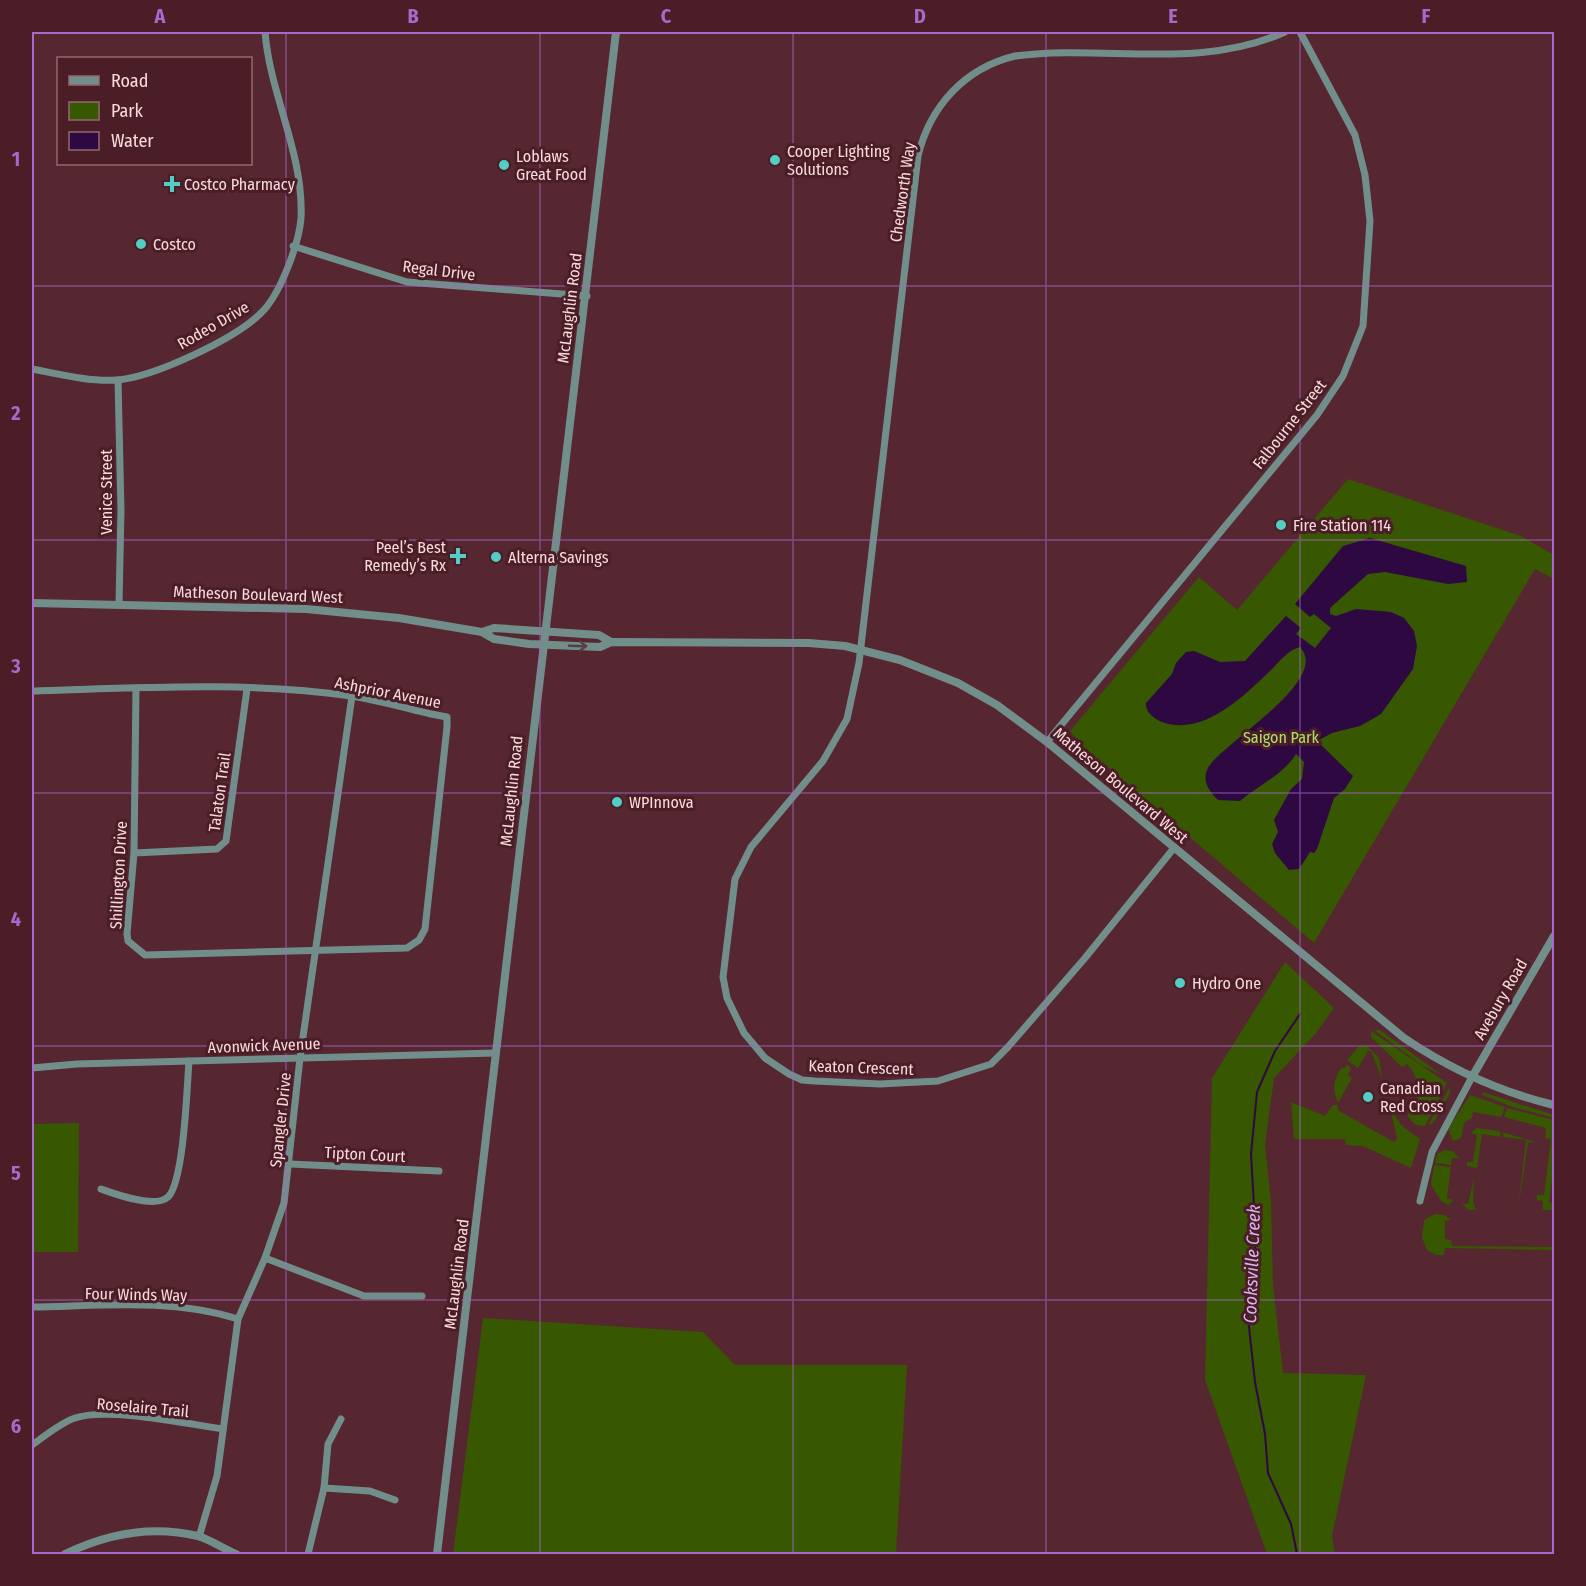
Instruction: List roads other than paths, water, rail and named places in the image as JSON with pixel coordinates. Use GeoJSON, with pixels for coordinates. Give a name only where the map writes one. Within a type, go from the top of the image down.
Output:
{"type":"FeatureCollection","features":[{"type":"Feature","properties":{"kind":"street","name":"Rodeo Drive"},"geometry":{"type":"LineString","coordinates":[[32,369],[118,380],[156,371],[208,348],[261,314],[284,281],[301,220],[299,171],[267,61],[265,32]]}},
{"type":"Feature","properties":{"kind":"street","name":"McLaughlin Road"},"geometry":{"type":"LineString","coordinates":[[437,1554],[545,632],[587,296],[616,32]]}},
{"type":"Feature","properties":{"kind":"street","name":"Chedworth Way"},"geometry":{"type":"LineString","coordinates":[[861,649],[918,156],[925,133],[936,111],[968,77],[991,64],[1015,56],[1204,53],[1250,45],[1284,32]]}},
{"type":"Feature","properties":{"kind":"street","name":"Falbourne Street"},"geometry":{"type":"LineString","coordinates":[[1047,742],[1317,414],[1343,376],[1363,326],[1370,221],[1365,175],[1355,135],[1300,32]]}},
{"type":"Feature","properties":{"kind":"street","name":"Regal Drive"},"geometry":{"type":"LineString","coordinates":[[294,246],[407,282],[587,296]]}},
{"type":"Feature","properties":{"kind":"street","name":"Venice Street"},"geometry":{"type":"LineString","coordinates":[[118,380],[121,510],[119,604]]}},
{"type":"Feature","properties":{"kind":"street","name":"Matheson Boulevard West"},"geometry":{"type":"LineString","coordinates":[[32,603],[306,609],[399,618],[482,632],[494,639],[544,645],[600,647],[610,642],[809,643],[861,649],[919,667],[958,683],[997,705],[1047,742],[1404,1038],[1448,1066],[1472,1077],[1554,1105]]}},
{"type":"Feature","properties":{"kind":"street","name":"Matheson Boulevard West"},"geometry":{"type":"LineString","coordinates":[[482,632],[494,628],[599,635],[610,642]]}},
{"type":"Feature","properties":{"kind":"street","name":"Keaton Crescent"},"geometry":{"type":"LineString","coordinates":[[861,649],[847,718],[823,761],[751,847],[735,879],[723,977],[727,998],[744,1033],[765,1058],[789,1074],[802,1080],[880,1084],[938,1081],[991,1064],[1085,958],[1174,848]]}},
{"type":"Feature","properties":{"kind":"street","name":"Shillington Drive"},"geometry":{"type":"LineString","coordinates":[[136,688],[134,853],[128,941],[145,955],[318,951]]}},
{"type":"Feature","properties":{"kind":"street","name":"Ashprior Avenue"},"geometry":{"type":"LineString","coordinates":[[32,691],[247,688],[352,696],[447,717],[425,929],[419,940],[407,948],[318,951]]}},
{"type":"Feature","properties":{"kind":"street","name":"Talaton Trail"},"geometry":{"type":"LineString","coordinates":[[134,853],[217,849],[226,841],[247,688]]}},
{"type":"Feature","properties":{"kind":"street","name":"Spangler Drive"},"geometry":{"type":"LineString","coordinates":[[199,1537],[217,1476],[238,1319],[265,1258],[284,1203],[300,1058],[318,951],[352,696]]}},
{"type":"Feature","properties":{"kind":"street","name":"Avebury Road"},"geometry":{"type":"LineString","coordinates":[[1472,1077],[1554,936]]}},
{"type":"Feature","properties":{"kind":"street","name":"Avonwick Avenue"},"geometry":{"type":"LineString","coordinates":[[32,1068],[189,1061],[496,1053]]}},
{"type":"Feature","properties":{"kind":"street"},"geometry":{"type":"LineString","coordinates":[[101,1189],[129,1200],[162,1200],[168,1197],[173,1188],[180,1160],[189,1061]]}},
{"type":"Feature","properties":{"kind":"street"},"geometry":{"type":"LineString","coordinates":[[1420,1201],[1432,1152],[1472,1077]]}},
{"type":"Feature","properties":{"kind":"street","name":"Tipton Court"},"geometry":{"type":"LineString","coordinates":[[290,1164],[439,1171]]}},
{"type":"Feature","properties":{"kind":"street"},"geometry":{"type":"LineString","coordinates":[[265,1258],[364,1296],[422,1296]]}},
{"type":"Feature","properties":{"kind":"street","name":"Four Winds Way"},"geometry":{"type":"LineString","coordinates":[[32,1307],[180,1306],[211,1311],[238,1319]]}},
{"type":"Feature","properties":{"kind":"street","name":"Roselaire Trail"},"geometry":{"type":"LineString","coordinates":[[32,1445],[74,1418],[87,1416],[132,1416],[223,1429]]}},
{"type":"Feature","properties":{"kind":"street"},"geometry":{"type":"LineString","coordinates":[[308,1554],[324,1488],[328,1444],[341,1419]]}},
{"type":"Feature","properties":{"kind":"street"},"geometry":{"type":"LineString","coordinates":[[324,1488],[370,1491],[395,1500]]}},
{"type":"Feature","properties":{"kind":"street"},"geometry":{"type":"LineString","coordinates":[[64,1554],[116,1535],[159,1531],[199,1537],[236,1554]]}},
{"type":"Feature","properties":{"kind":"water"},"geometry":{"type":"Polygon","coordinates":[[[1370,538],[1466,566],[1467,582],[1448,584],[1385,572],[1368,574],[1330,608],[1330,614],[1336,616],[1356,609],[1391,612],[1404,618],[1414,631],[1417,646],[1413,669],[1381,714],[1360,726],[1332,733],[1317,741],[1353,776],[1345,789],[1334,798],[1317,849],[1314,853],[1310,852],[1299,869],[1289,870],[1275,853],[1272,844],[1278,832],[1274,820],[1291,789],[1302,779],[1304,762],[1296,754],[1278,774],[1240,801],[1218,800],[1209,790],[1205,777],[1208,768],[1217,757],[1271,711],[1301,676],[1306,661],[1300,647],[1288,653],[1236,702],[1207,719],[1193,724],[1177,725],[1162,722],[1151,715],[1146,703],[1172,674],[1176,663],[1186,652],[1194,651],[1220,662],[1245,661],[1286,616],[1301,628],[1296,634],[1315,648],[1331,628],[1314,614],[1310,617],[1295,604],[1343,546],[1370,538]]]}},
{"type":"Feature","properties":{"kind":"waterway","name":"Cooksville Creek"},"geometry":{"type":"LineString","coordinates":[[1297,1554],[1291,1524],[1268,1473],[1265,1434],[1255,1382],[1247,1309],[1256,1240],[1251,1154],[1257,1092],[1275,1051],[1300,1014]]}},
{"type":"Feature","properties":{"kind":"place","name":"Cooper Lighting Solutions"},"geometry":{"type":"Point","coordinates":[775,160]}},
{"type":"Feature","properties":{"kind":"place","name":"Loblaws Great Food"},"geometry":{"type":"Point","coordinates":[504,165]}},
{"type":"Feature","properties":{"kind":"place","name":"Costco Pharmacy"},"geometry":{"type":"Point","coordinates":[172,184]}},
{"type":"Feature","properties":{"kind":"place","name":"Costco"},"geometry":{"type":"Point","coordinates":[141,244]}},
{"type":"Feature","properties":{"kind":"place","name":"Fire Station 114"},"geometry":{"type":"Point","coordinates":[1281,525]}},
{"type":"Feature","properties":{"kind":"place","name":"Peel’s Best Remedy’s Rx"},"geometry":{"type":"Point","coordinates":[458,556]}},
{"type":"Feature","properties":{"kind":"place","name":"Alterna Savings"},"geometry":{"type":"Point","coordinates":[496,557]}},
{"type":"Feature","properties":{"kind":"place","name":"WPInnova"},"geometry":{"type":"Point","coordinates":[617,802]}},
{"type":"Feature","properties":{"kind":"place","name":"Hydro One"},"geometry":{"type":"Point","coordinates":[1180,983]}},
{"type":"Feature","properties":{"kind":"place","name":"Canadian Red Cross"},"geometry":{"type":"Point","coordinates":[1368,1097]}},
{"type":"Feature","properties":{"kind":"park label","name":"Saigon Park"},"geometry":{"type":"Point","coordinates":[1281,737]}}]}
